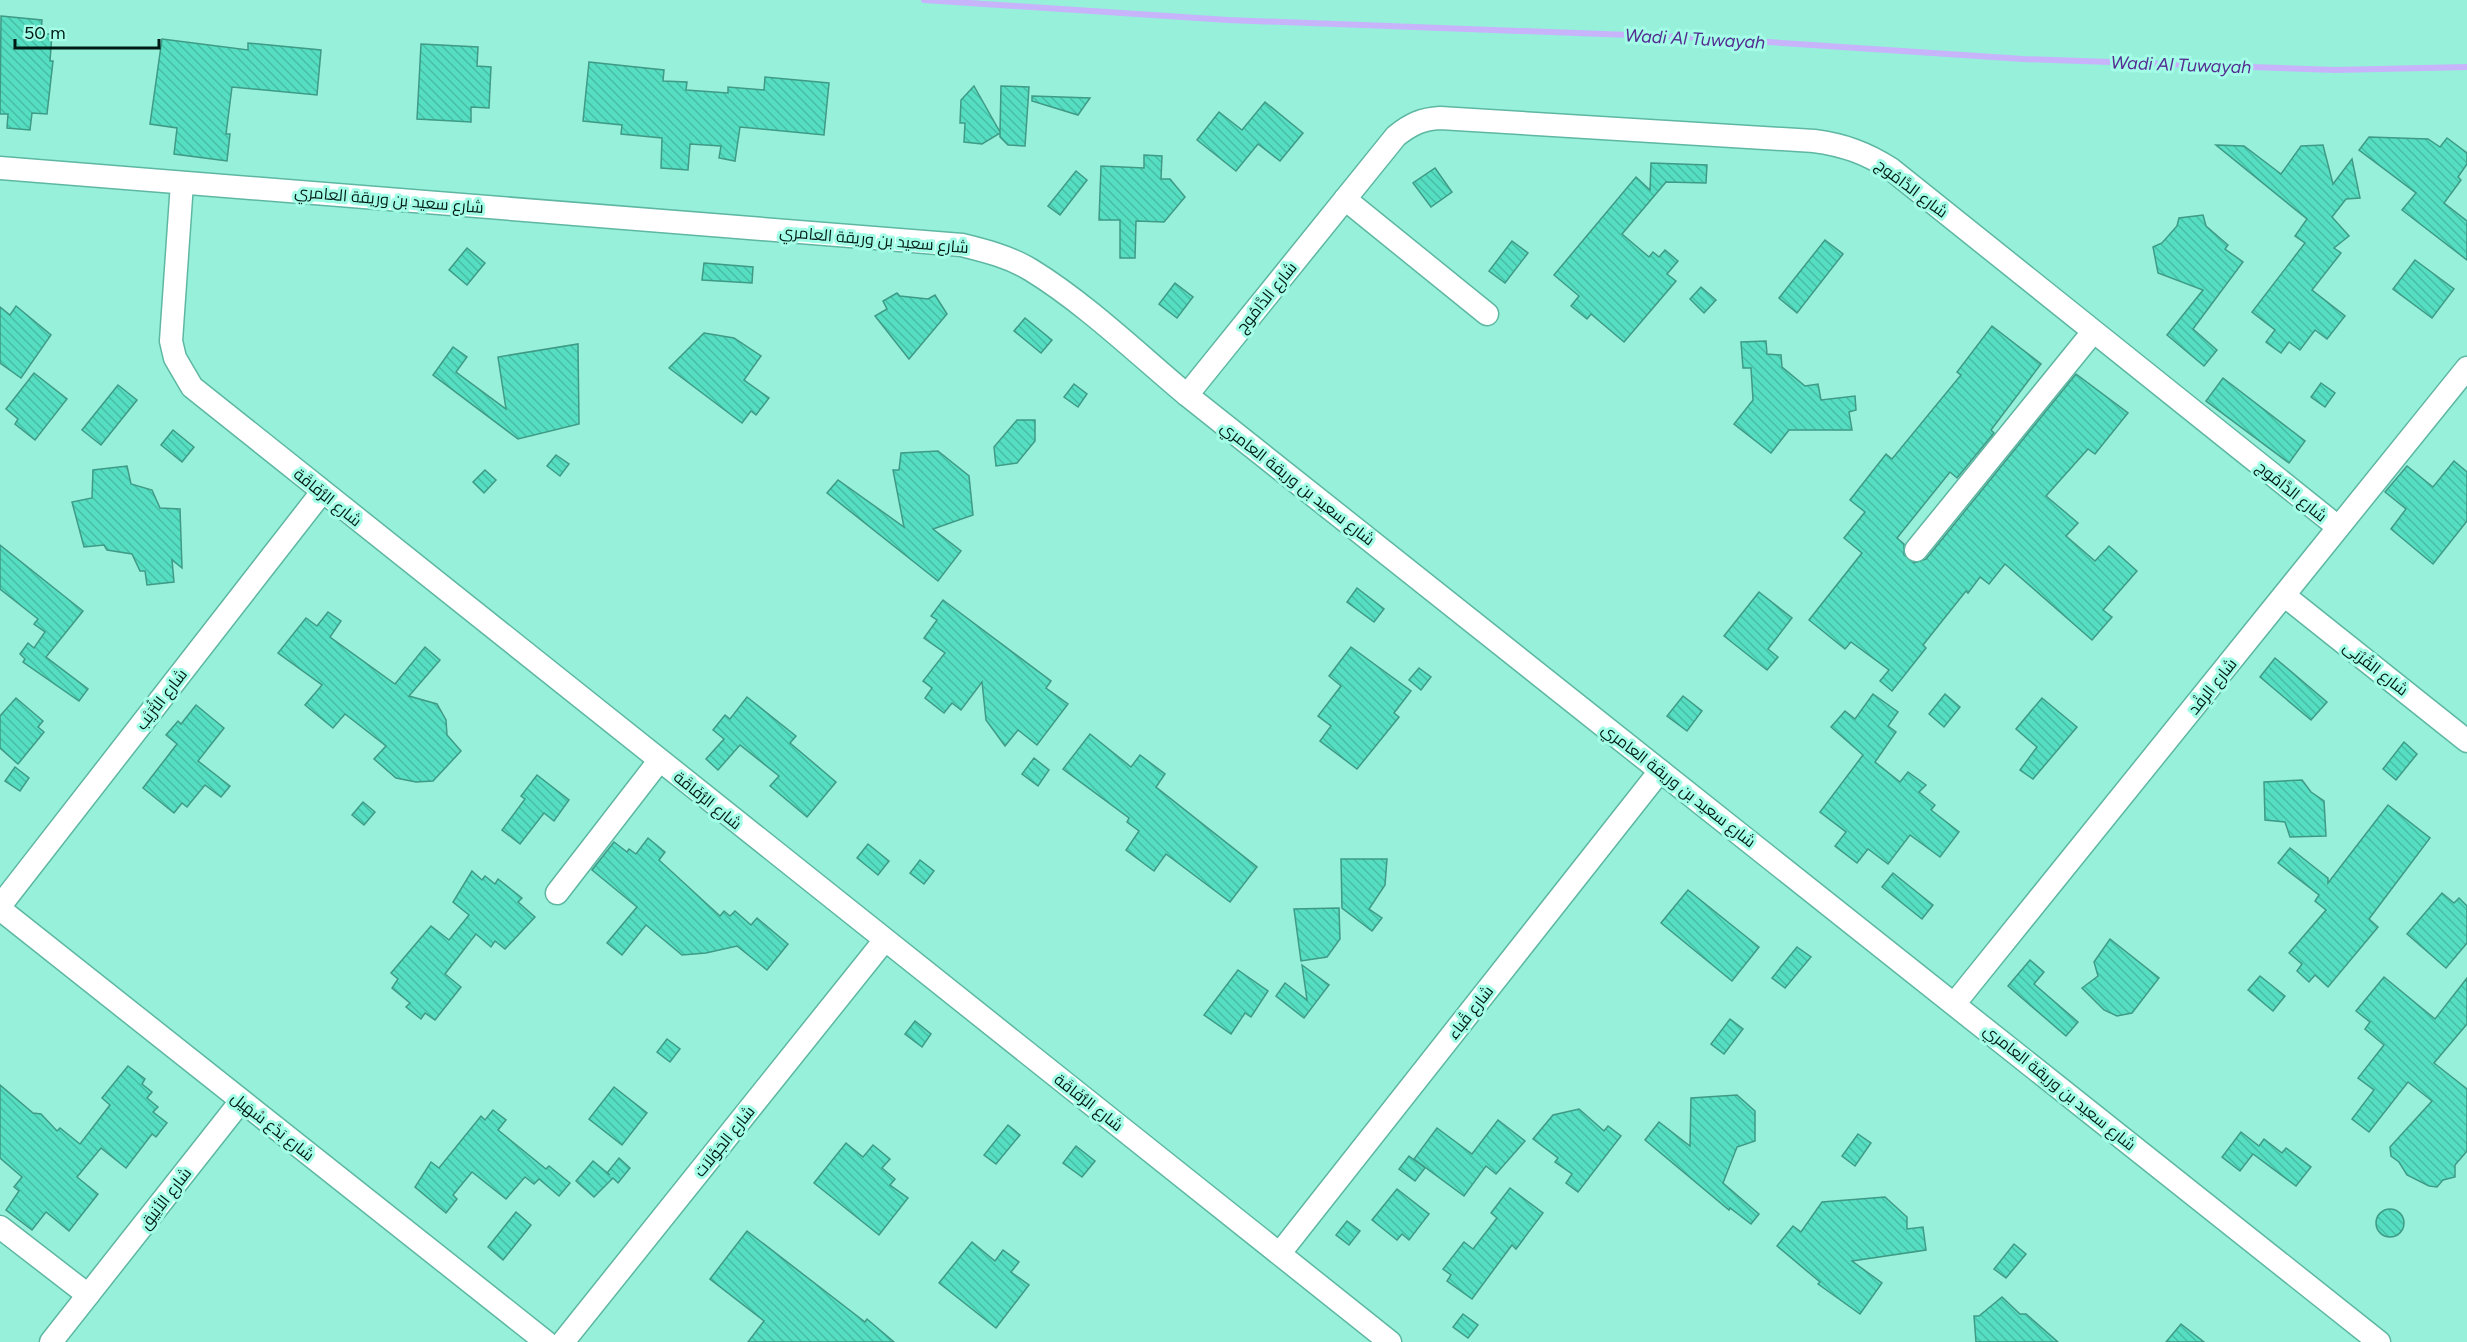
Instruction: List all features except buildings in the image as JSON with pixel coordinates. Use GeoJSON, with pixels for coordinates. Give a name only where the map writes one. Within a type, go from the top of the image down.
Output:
{"type":"FeatureCollection","features":[{"type":"Feature","properties":{"kind":"street","name":"شارع الدَّامُوج"},"geometry":{"type":"LineString","coordinates":[[1187,395],[1396,135],[1409,125],[1424,119],[1440,118],[1814,141],[1842,145],[1868,154],[1891,170],[2338,527]]}},
{"type":"Feature","properties":{"kind":"street","name":"شارع سعيد بن وريقة العامري"},"geometry":{"type":"LineString","coordinates":[[0,168],[962,245],[997,254],[1030,270],[1060,291],[1187,395],[2379,1342]]}},
{"type":"Feature","properties":{"kind":"street","name":"شارع الرُّفَاقَة"},"geometry":{"type":"LineString","coordinates":[[182,183],[171,341],[178,365],[192,387],[884,941],[1390,1342]]}},
{"type":"Feature","properties":{"kind":"street"},"geometry":{"type":"LineString","coordinates":[[1345,199],[1487,314]]}},
{"type":"Feature","properties":{"kind":"street"},"geometry":{"type":"LineString","coordinates":[[1916,550],[2092,332]]}},
{"type":"Feature","properties":{"kind":"street","name":"شارع الرِفْد"},"geometry":{"type":"LineString","coordinates":[[1955,1003],[2467,368]]}},
{"type":"Feature","properties":{"kind":"street","name":"شارع الثُرَيْب"},"geometry":{"type":"LineString","coordinates":[[0,907],[322,492]]}},
{"type":"Feature","properties":{"kind":"street","name":"شارع القُرْبَى"},"geometry":{"type":"LineString","coordinates":[[2285,596],[2467,741]]}},
{"type":"Feature","properties":{"kind":"street"},"geometry":{"type":"LineString","coordinates":[[557,893],[659,761]]}},
{"type":"Feature","properties":{"kind":"street","name":"شارع قُباء"},"geometry":{"type":"LineString","coordinates":[[1280,1253],[1660,771]]}},
{"type":"Feature","properties":{"kind":"street","name":"شارع بَدْع سْهَيل"},"geometry":{"type":"LineString","coordinates":[[0,907],[546,1342]]}},
{"type":"Feature","properties":{"kind":"street","name":"شارع الجَوْلاَت"},"geometry":{"type":"LineString","coordinates":[[563,1342],[884,941]]}},
{"type":"Feature","properties":{"kind":"street","name":"شارع الأنِيق"},"geometry":{"type":"LineString","coordinates":[[51,1342],[241,1101]]}},
{"type":"Feature","properties":{"kind":"street"},"geometry":{"type":"LineString","coordinates":[[0,1227],[88,1295]]}},
{"type":"Feature","properties":{"kind":"waterway","name":"Wadi Al Tuwayah"},"geometry":{"type":"LineString","coordinates":[[924,0],[1228,20],[1708,38],[2023,59],[2335,70],[2467,67]]}}]}
